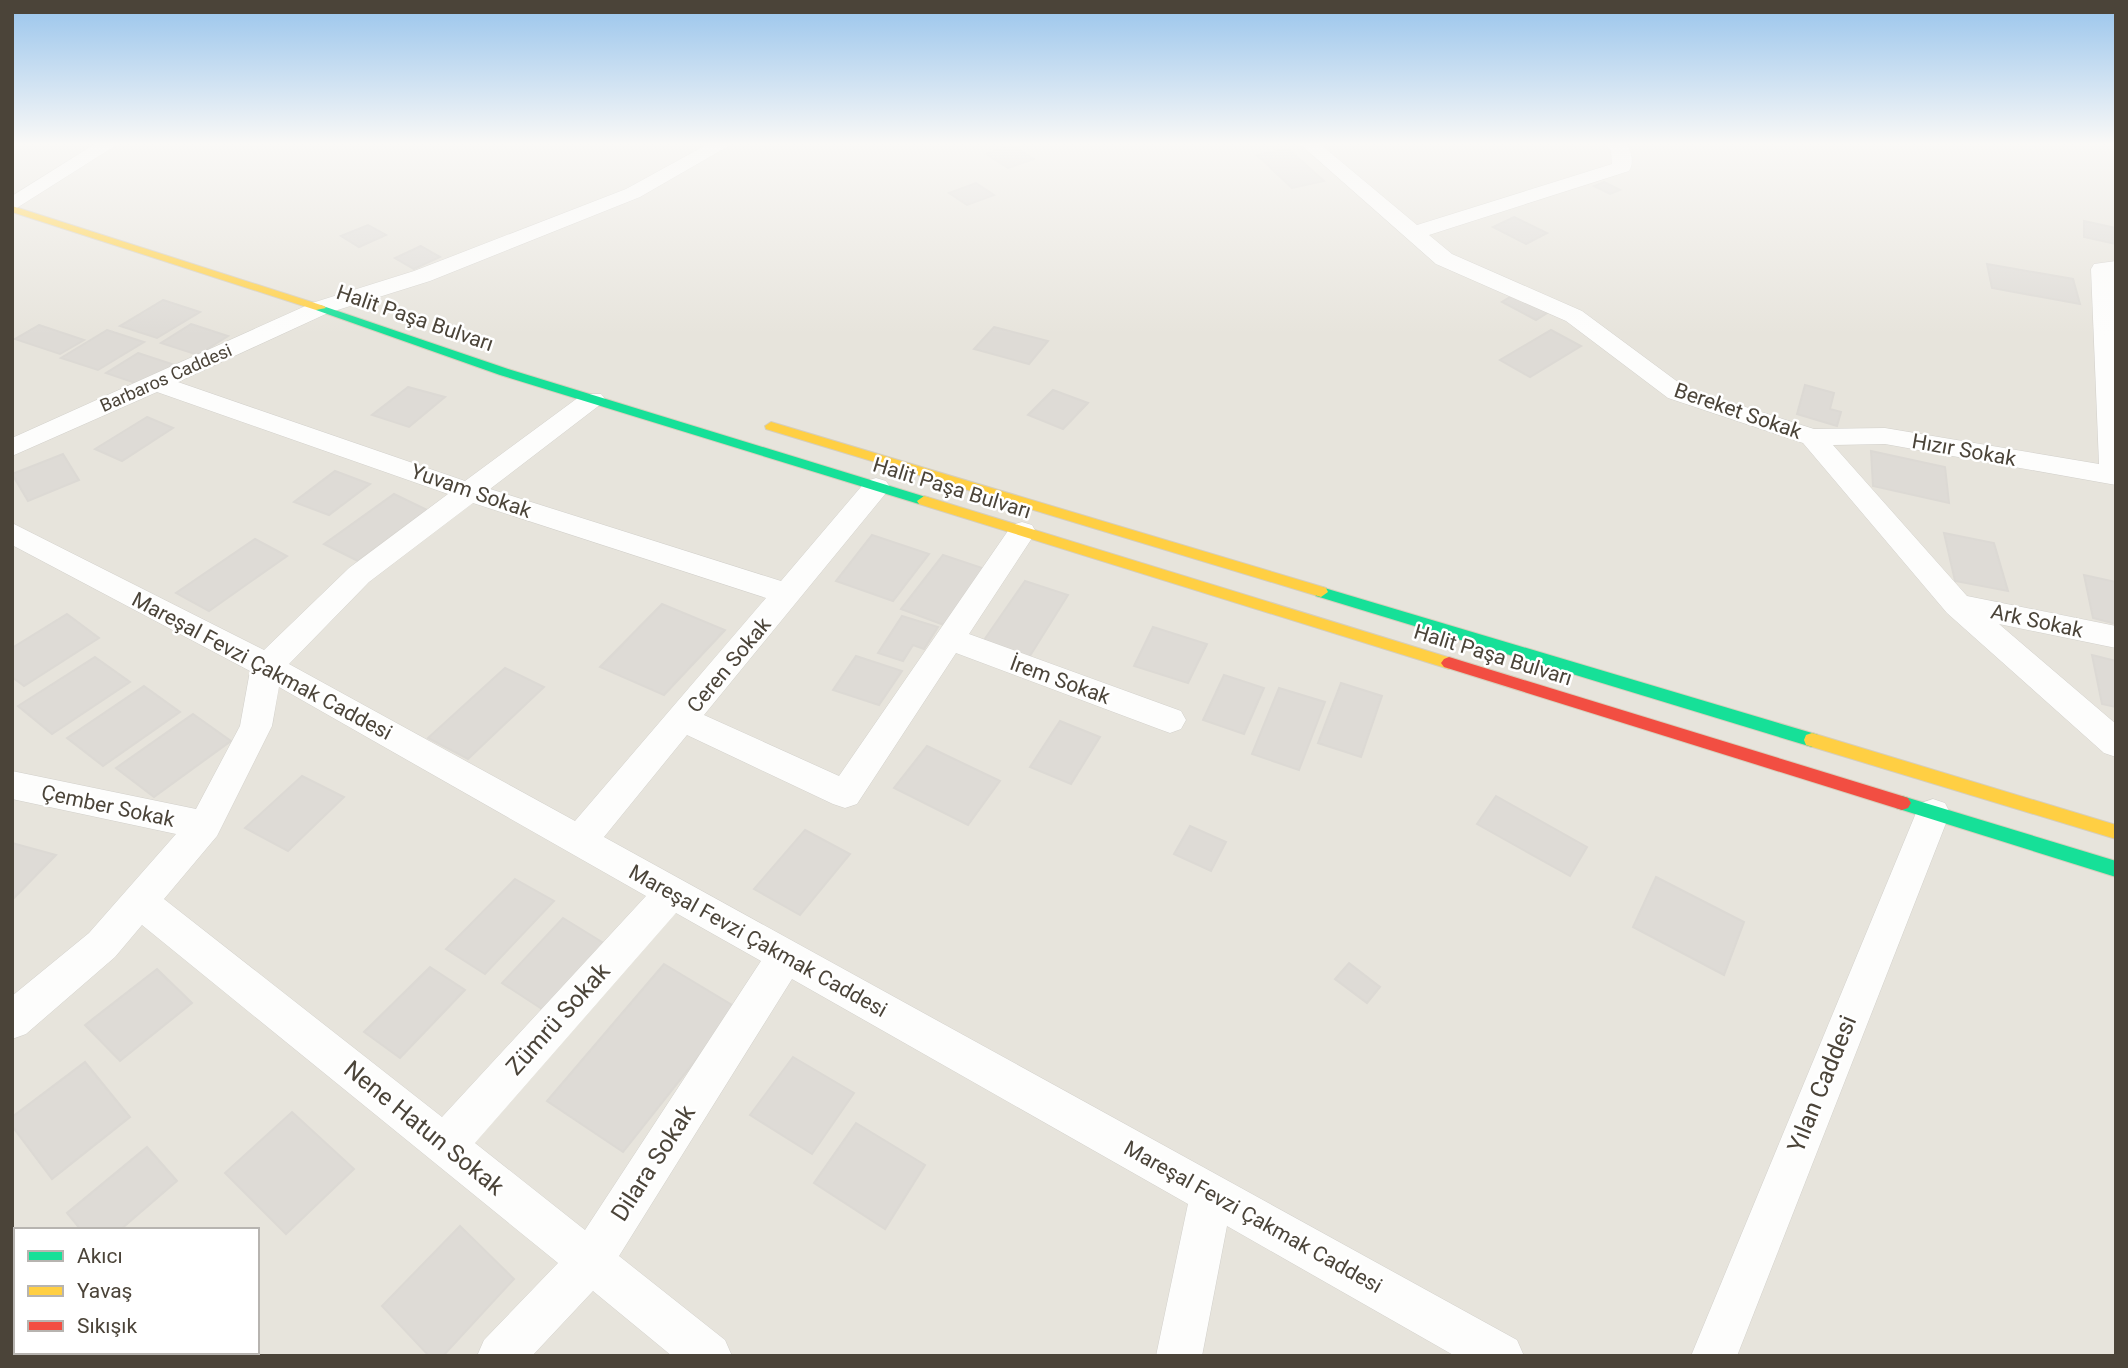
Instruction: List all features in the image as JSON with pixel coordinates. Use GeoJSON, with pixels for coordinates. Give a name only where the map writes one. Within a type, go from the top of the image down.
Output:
{"type":"FeatureCollection","features":[{"type":"Feature","properties":{"kind":"main road"},"geometry":{"type":"LineString","coordinates":[[15,208],[320,308]]}},
{"type":"Feature","properties":{"kind":"main road","name":"Halit Paşa Bulvarı"},"geometry":{"type":"LineString","coordinates":[[320,308],[483,347]]}},
{"type":"Feature","properties":{"kind":"main road","name":"Halit Paşa Bulvarı"},"geometry":{"type":"LineString","coordinates":[[320,308],[592,399],[2116,869]]}},
{"type":"Feature","properties":{"kind":"main road","name":"Halit Paşa Bulvarı"},"geometry":{"type":"LineString","coordinates":[[753,421],[2116,832]]}},
{"type":"Feature","properties":{"kind":"street","name":"Barbaros Caddesi"},"geometry":{"type":"LineString","coordinates":[[12,448],[320,308],[422,276],[595,208]]}},
{"type":"Feature","properties":{"kind":"street","name":"Bereket Sokak"},"geometry":{"type":"LineString","coordinates":[[1384,208],[1444,259],[1574,316],[1676,393],[1812,437],[1958,605],[2116,744]]}},
{"type":"Feature","properties":{"kind":"street"},"geometry":{"type":"LineString","coordinates":[[1413,233],[1493,208]]}},
{"type":"Feature","properties":{"kind":"street"},"geometry":{"type":"LineString","coordinates":[[2109,268],[2115,476]]}},
{"type":"Feature","properties":{"kind":"street","name":"Yuvam Sokak"},"geometry":{"type":"LineString","coordinates":[[156,383],[469,492],[788,594]]}},
{"type":"Feature","properties":{"kind":"street"},"geometry":{"type":"LineString","coordinates":[[12,1021],[102,945],[205,826],[256,726],[267,666],[359,575],[592,399]]}},
{"type":"Feature","properties":{"kind":"street","name":"Hızır Sokak"},"geometry":{"type":"LineString","coordinates":[[1812,437],[1885,436],[2115,476]]}},
{"type":"Feature","properties":{"kind":"street","name":"Ceren Sokak"},"geometry":{"type":"LineString","coordinates":[[580,842],[876,487]]}},
{"type":"Feature","properties":{"kind":"street"},"geometry":{"type":"LineString","coordinates":[[683,719],[845,794],[1022,532]]}},
{"type":"Feature","properties":{"kind":"street","name":"Mareşal Fevzi Çakmak Caddesi"},"geometry":{"type":"LineString","coordinates":[[12,533],[267,666],[1501,1356]]}},
{"type":"Feature","properties":{"kind":"street","name":"Ark Sokak"},"geometry":{"type":"LineString","coordinates":[[1958,605],[2116,638]]}},
{"type":"Feature","properties":{"kind":"street","name":"İrem Sokak"},"geometry":{"type":"LineString","coordinates":[[950,639],[1170,720]]}},
{"type":"Feature","properties":{"kind":"street","name":"Çember Sokak"},"geometry":{"type":"LineString","coordinates":[[12,785],[205,826]]}},
{"type":"Feature","properties":{"kind":"street","name":"Yılan Caddesi"},"geometry":{"type":"LineString","coordinates":[[1714,1356],[1933,813]]}},
{"type":"Feature","properties":{"kind":"street","name":"Zümrü Sokak"},"geometry":{"type":"LineString","coordinates":[[445,1145],[672,892]]}},
{"type":"Feature","properties":{"kind":"street","name":"Nene Hatun Sokak"},"geometry":{"type":"LineString","coordinates":[[140,902],[709,1356]]}},
{"type":"Feature","properties":{"kind":"street","name":"Dilara Sokak"},"geometry":{"type":"LineString","coordinates":[[500,1356],[591,1261],[786,956]]}},
{"type":"Feature","properties":{"kind":"street"},"geometry":{"type":"LineString","coordinates":[[1179,1356],[1212,1194]]}},
{"type":"Feature","properties":{"kind":"shaded area"},"geometry":{"type":"Polygon","coordinates":[[[12,208],[2116,208],[2116,1356],[12,1356],[12,208]]]}},
{"type":"Feature","properties":{"kind":"building"},"geometry":{"type":"Polygon","coordinates":[[[1514,217],[1547,233],[1526,244],[1493,227],[1514,217]]]}},
{"type":"Feature","properties":{"kind":"building"},"geometry":{"type":"Polygon","coordinates":[[[2084,221],[2116,228],[2116,244],[2084,237],[2084,221]]]}},
{"type":"Feature","properties":{"kind":"building"},"geometry":{"type":"Polygon","coordinates":[[[368,225],[386,235],[359,247],[341,236],[368,225]]]}},
{"type":"Feature","properties":{"kind":"building"},"geometry":{"type":"Polygon","coordinates":[[[421,246],[440,257],[414,269],[395,258],[421,246]]]}},
{"type":"Feature","properties":{"kind":"building"},"geometry":{"type":"Polygon","coordinates":[[[1987,264],[2073,279],[2080,304],[1992,288],[1987,264]]]}},
{"type":"Feature","properties":{"kind":"building"},"geometry":{"type":"Polygon","coordinates":[[[1515,294],[1550,311],[1536,320],[1502,302],[1515,294]]]}},
{"type":"Feature","properties":{"kind":"building"},"geometry":{"type":"Polygon","coordinates":[[[163,300],[200,312],[157,338],[120,326],[163,300]]]}},
{"type":"Feature","properties":{"kind":"building"},"geometry":{"type":"Polygon","coordinates":[[[191,324],[228,336],[198,355],[161,343],[191,324]]]}},
{"type":"Feature","properties":{"kind":"building"},"geometry":{"type":"Polygon","coordinates":[[[39,325],[84,340],[60,354],[15,339],[39,325]]]}},
{"type":"Feature","properties":{"kind":"building"},"geometry":{"type":"Polygon","coordinates":[[[994,327],[1048,341],[1029,364],[974,349],[994,327]]]}},
{"type":"Feature","properties":{"kind":"building"},"geometry":{"type":"Polygon","coordinates":[[[107,330],[144,342],[98,370],[61,358],[107,330]]]}},
{"type":"Feature","properties":{"kind":"building"},"geometry":{"type":"Polygon","coordinates":[[[1551,330],[1581,346],[1530,377],[1500,360],[1551,330]]]}},
{"type":"Feature","properties":{"kind":"building"},"geometry":{"type":"Polygon","coordinates":[[[138,353],[175,365],[144,386],[106,373],[138,353]]]}},
{"type":"Feature","properties":{"kind":"building"},"geometry":{"type":"Polygon","coordinates":[[[1805,385],[1834,393],[1830,409],[1841,412],[1837,426],[1797,414],[1805,385]]]}},
{"type":"Feature","properties":{"kind":"building"},"geometry":{"type":"Polygon","coordinates":[[[408,387],[445,397],[409,427],[372,415],[408,387]]]}},
{"type":"Feature","properties":{"kind":"building"},"geometry":{"type":"Polygon","coordinates":[[[1053,390],[1088,403],[1063,429],[1028,415],[1053,390]]]}},
{"type":"Feature","properties":{"kind":"building"},"geometry":{"type":"Polygon","coordinates":[[[147,417],[173,428],[122,461],[95,449],[147,417]]]}},
{"type":"Feature","properties":{"kind":"building"},"geometry":{"type":"Polygon","coordinates":[[[1871,451],[1945,467],[1949,503],[1873,486],[1871,451]]]}},
{"type":"Feature","properties":{"kind":"building"},"geometry":{"type":"Polygon","coordinates":[[[63,454],[79,480],[28,501],[12,474],[63,454]]]}},
{"type":"Feature","properties":{"kind":"building"},"geometry":{"type":"Polygon","coordinates":[[[335,471],[370,484],[329,515],[294,502],[335,471]]]}},
{"type":"Feature","properties":{"kind":"building"},"geometry":{"type":"Polygon","coordinates":[[[394,494],[427,510],[358,561],[324,544],[394,494]]]}},
{"type":"Feature","properties":{"kind":"building"},"geometry":{"type":"Polygon","coordinates":[[[1944,533],[1994,543],[2008,591],[1955,581],[1944,533]]]}},
{"type":"Feature","properties":{"kind":"building"},"geometry":{"type":"Polygon","coordinates":[[[872,535],[929,554],[893,601],[836,581],[872,535]]]}},
{"type":"Feature","properties":{"kind":"building"},"geometry":{"type":"Polygon","coordinates":[[[255,539],[287,556],[209,611],[176,593],[255,539]]]}},
{"type":"Feature","properties":{"kind":"building"},"geometry":{"type":"Polygon","coordinates":[[[943,555],[985,569],[944,625],[901,609],[943,555]]]}},
{"type":"Feature","properties":{"kind":"building"},"geometry":{"type":"Polygon","coordinates":[[[2084,575],[2116,582],[2116,624],[2093,618],[2084,575]]]}},
{"type":"Feature","properties":{"kind":"building"},"geometry":{"type":"Polygon","coordinates":[[[1025,581],[1068,595],[1028,659],[982,643],[1025,581]]]}},
{"type":"Feature","properties":{"kind":"building"},"geometry":{"type":"Polygon","coordinates":[[[662,604],[725,630],[664,695],[600,667],[662,604]]]}},
{"type":"Feature","properties":{"kind":"building"},"geometry":{"type":"Polygon","coordinates":[[[67,614],[99,638],[24,686],[12,677],[12,648],[67,614]]]}},
{"type":"Feature","properties":{"kind":"building"},"geometry":{"type":"Polygon","coordinates":[[[902,616],[938,627],[924,649],[913,645],[903,661],[878,653],[902,616]]]}},
{"type":"Feature","properties":{"kind":"building"},"geometry":{"type":"Polygon","coordinates":[[[1153,627],[1207,644],[1188,683],[1134,666],[1153,627]]]}},
{"type":"Feature","properties":{"kind":"building"},"geometry":{"type":"Polygon","coordinates":[[[2092,655],[2116,661],[2116,707],[2102,704],[2092,655]]]}},
{"type":"Feature","properties":{"kind":"building"},"geometry":{"type":"Polygon","coordinates":[[[856,656],[902,671],[879,705],[833,690],[856,656]]]}},
{"type":"Feature","properties":{"kind":"building"},"geometry":{"type":"Polygon","coordinates":[[[95,657],[130,682],[52,734],[18,706],[95,657]]]}},
{"type":"Feature","properties":{"kind":"building"},"geometry":{"type":"Polygon","coordinates":[[[505,668],[544,687],[468,759],[428,738],[505,668]]]}},
{"type":"Feature","properties":{"kind":"building"},"geometry":{"type":"Polygon","coordinates":[[[1224,675],[1264,688],[1244,734],[1203,720],[1224,675]]]}},
{"type":"Feature","properties":{"kind":"building"},"geometry":{"type":"Polygon","coordinates":[[[1341,683],[1382,696],[1361,757],[1318,743],[1341,683]]]}},
{"type":"Feature","properties":{"kind":"building"},"geometry":{"type":"Polygon","coordinates":[[[144,686],[180,712],[103,766],[67,738],[144,686]]]}},
{"type":"Feature","properties":{"kind":"building"},"geometry":{"type":"Polygon","coordinates":[[[1279,688],[1325,702],[1299,770],[1252,754],[1279,688]]]}},
{"type":"Feature","properties":{"kind":"building"},"geometry":{"type":"Polygon","coordinates":[[[193,714],[231,741],[154,797],[116,768],[193,714]]]}},
{"type":"Feature","properties":{"kind":"building"},"geometry":{"type":"Polygon","coordinates":[[[1060,721],[1100,737],[1071,784],[1030,767],[1060,721]]]}},
{"type":"Feature","properties":{"kind":"building"},"geometry":{"type":"Polygon","coordinates":[[[927,746],[1000,781],[968,825],[894,788],[927,746]]]}},
{"type":"Feature","properties":{"kind":"building"},"geometry":{"type":"Polygon","coordinates":[[[302,776],[344,797],[288,851],[245,828],[302,776]]]}},
{"type":"Feature","properties":{"kind":"building"},"geometry":{"type":"Polygon","coordinates":[[[1496,796],[1587,847],[1570,876],[1477,824],[1496,796]]]}},
{"type":"Feature","properties":{"kind":"building"},"geometry":{"type":"Polygon","coordinates":[[[1190,826],[1226,842],[1211,871],[1174,854],[1190,826]]]}},
{"type":"Feature","properties":{"kind":"building"},"geometry":{"type":"Polygon","coordinates":[[[805,830],[850,854],[800,915],[754,889],[805,830]]]}},
{"type":"Feature","properties":{"kind":"building"},"geometry":{"type":"Polygon","coordinates":[[[12,843],[56,855],[12,900],[12,843]]]}},
{"type":"Feature","properties":{"kind":"building"},"geometry":{"type":"Polygon","coordinates":[[[1656,877],[1744,922],[1724,975],[1633,927],[1656,877]]]}},
{"type":"Feature","properties":{"kind":"building"},"geometry":{"type":"Polygon","coordinates":[[[515,879],[554,901],[485,974],[446,949],[515,879]]]}},
{"type":"Feature","properties":{"kind":"building"},"geometry":{"type":"Polygon","coordinates":[[[563,918],[605,944],[545,1011],[502,983],[563,918]]]}},
{"type":"Feature","properties":{"kind":"building"},"geometry":{"type":"Polygon","coordinates":[[[1349,963],[1380,987],[1367,1003],[1335,979],[1349,963]]]}},
{"type":"Feature","properties":{"kind":"building"},"geometry":{"type":"Polygon","coordinates":[[[664,964],[737,1008],[623,1152],[547,1101],[664,964]]]}},
{"type":"Feature","properties":{"kind":"building"},"geometry":{"type":"Polygon","coordinates":[[[430,967],[465,990],[400,1058],[364,1032],[430,967]]]}},
{"type":"Feature","properties":{"kind":"building"},"geometry":{"type":"Polygon","coordinates":[[[157,969],[192,1003],[120,1061],[85,1025],[157,969]]]}},
{"type":"Feature","properties":{"kind":"building"},"geometry":{"type":"Polygon","coordinates":[[[793,1057],[854,1093],[812,1154],[750,1115],[793,1057]]]}},
{"type":"Feature","properties":{"kind":"building"},"geometry":{"type":"Polygon","coordinates":[[[85,1062],[130,1117],[52,1179],[12,1126],[12,1117],[85,1062]]]}},
{"type":"Feature","properties":{"kind":"building"},"geometry":{"type":"Polygon","coordinates":[[[292,1112],[354,1169],[286,1234],[225,1173],[292,1112]]]}},
{"type":"Feature","properties":{"kind":"building"},"geometry":{"type":"Polygon","coordinates":[[[856,1123],[925,1165],[885,1229],[814,1183],[856,1123]]]}},
{"type":"Feature","properties":{"kind":"building"},"geometry":{"type":"Polygon","coordinates":[[[147,1147],[177,1181],[122,1228],[79,1228],[67,1213],[147,1147]]]}},
{"type":"Feature","properties":{"kind":"building"},"geometry":{"type":"Polygon","coordinates":[[[460,1226],[514,1279],[443,1356],[429,1356],[382,1306],[460,1226]]]}},
{"type":"Feature","properties":{"kind":"traffic: fast"},"geometry":{"type":"LineString","coordinates":[[320,308],[504,372],[924,501]]}},
{"type":"Feature","properties":{"kind":"traffic: fast"},"geometry":{"type":"LineString","coordinates":[[1321,592],[1812,740]]}},
{"type":"Feature","properties":{"kind":"traffic: fast"},"geometry":{"type":"LineString","coordinates":[[1902,803],[2116,869]]}},
{"type":"Feature","properties":{"kind":"traffic: slow"},"geometry":{"type":"LineString","coordinates":[[12,209],[320,308]]}},
{"type":"Feature","properties":{"kind":"traffic: slow"},"geometry":{"type":"LineString","coordinates":[[771,426],[1321,592]]}},
{"type":"Feature","properties":{"kind":"traffic: slow"},"geometry":{"type":"LineString","coordinates":[[924,501],[1449,663]]}},
{"type":"Feature","properties":{"kind":"traffic: slow"},"geometry":{"type":"LineString","coordinates":[[1812,740],[2116,832]]}},
{"type":"Feature","properties":{"kind":"traffic: jam"},"geometry":{"type":"LineString","coordinates":[[1449,663],[1902,803]]}}]}
